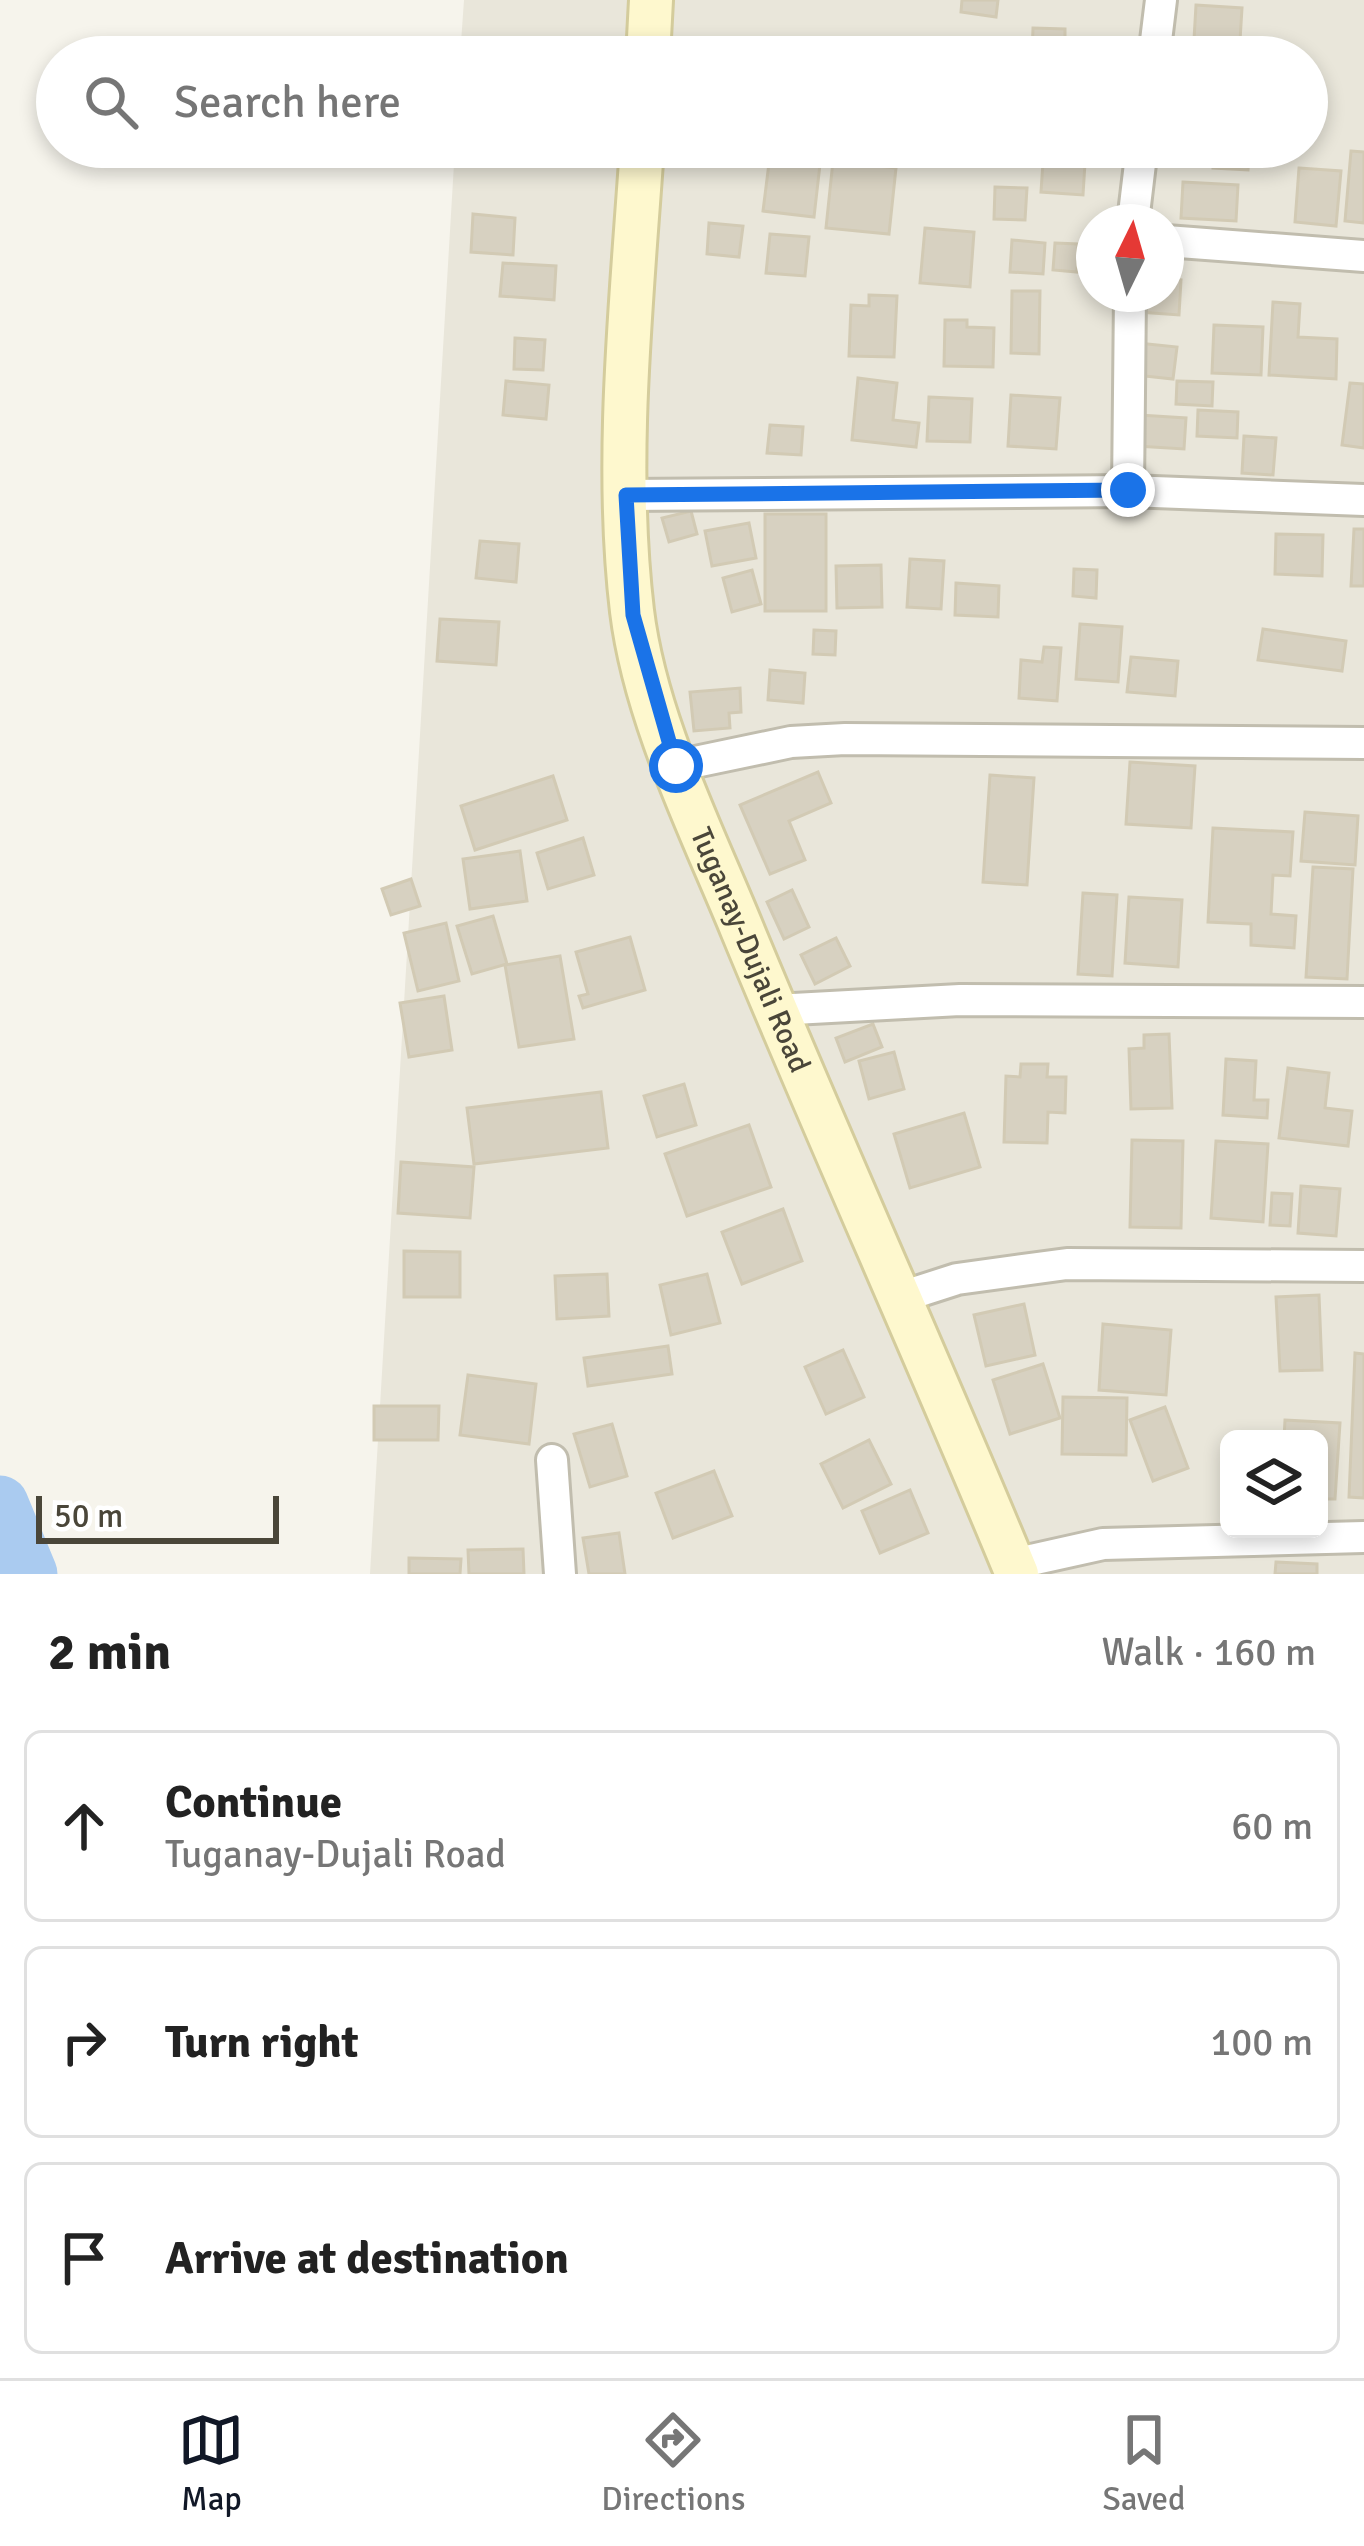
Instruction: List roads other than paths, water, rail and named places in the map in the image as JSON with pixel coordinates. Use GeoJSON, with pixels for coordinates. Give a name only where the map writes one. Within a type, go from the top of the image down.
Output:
{"type":"FeatureCollection","features":[{"type":"Feature","properties":{"kind":"main road"},"geometry":{"type":"LineString","coordinates":[[648,36],[651,0]]}},
{"type":"Feature","properties":{"kind":"main road","name":"Tuganay-Dujali Road"},"geometry":{"type":"LineString","coordinates":[[641,168],[626,495],[633,615],[676,766],[775,1010],[1015,1569]]}},
{"type":"Feature","properties":{"kind":"street"},"geometry":{"type":"LineString","coordinates":[[1157,36],[1161,0]]}},
{"type":"Feature","properties":{"kind":"street"},"geometry":{"type":"LineString","coordinates":[[1134,204],[1139,168]]}},
{"type":"Feature","properties":{"kind":"street"},"geometry":{"type":"LineString","coordinates":[[1184,243],[1364,256]]}},
{"type":"Feature","properties":{"kind":"street"},"geometry":{"type":"LineString","coordinates":[[1128,490],[1130,312]]}},
{"type":"Feature","properties":{"kind":"street"},"geometry":{"type":"LineString","coordinates":[[626,495],[1128,490],[1364,500]]}},
{"type":"Feature","properties":{"kind":"street"},"geometry":{"type":"LineString","coordinates":[[676,766],[791,742],[845,739],[1364,743]]}},
{"type":"Feature","properties":{"kind":"street"},"geometry":{"type":"LineString","coordinates":[[775,1010],[960,1000],[1364,1003]]}},
{"type":"Feature","properties":{"kind":"street"},"geometry":{"type":"LineString","coordinates":[[898,1298],[1005,1269],[1067,1264],[1364,1265]]}},
{"type":"Feature","properties":{"kind":"street"},"geometry":{"type":"LineString","coordinates":[[552,1460],[560,1574]]}},
{"type":"Feature","properties":{"kind":"street"},"geometry":{"type":"LineString","coordinates":[[1015,1569],[1103,1544],[1364,1537]]}},
{"type":"Feature","properties":{"kind":"waterway"},"geometry":{"type":"LineString","coordinates":[[0,1504],[29,1574]]}}]}
